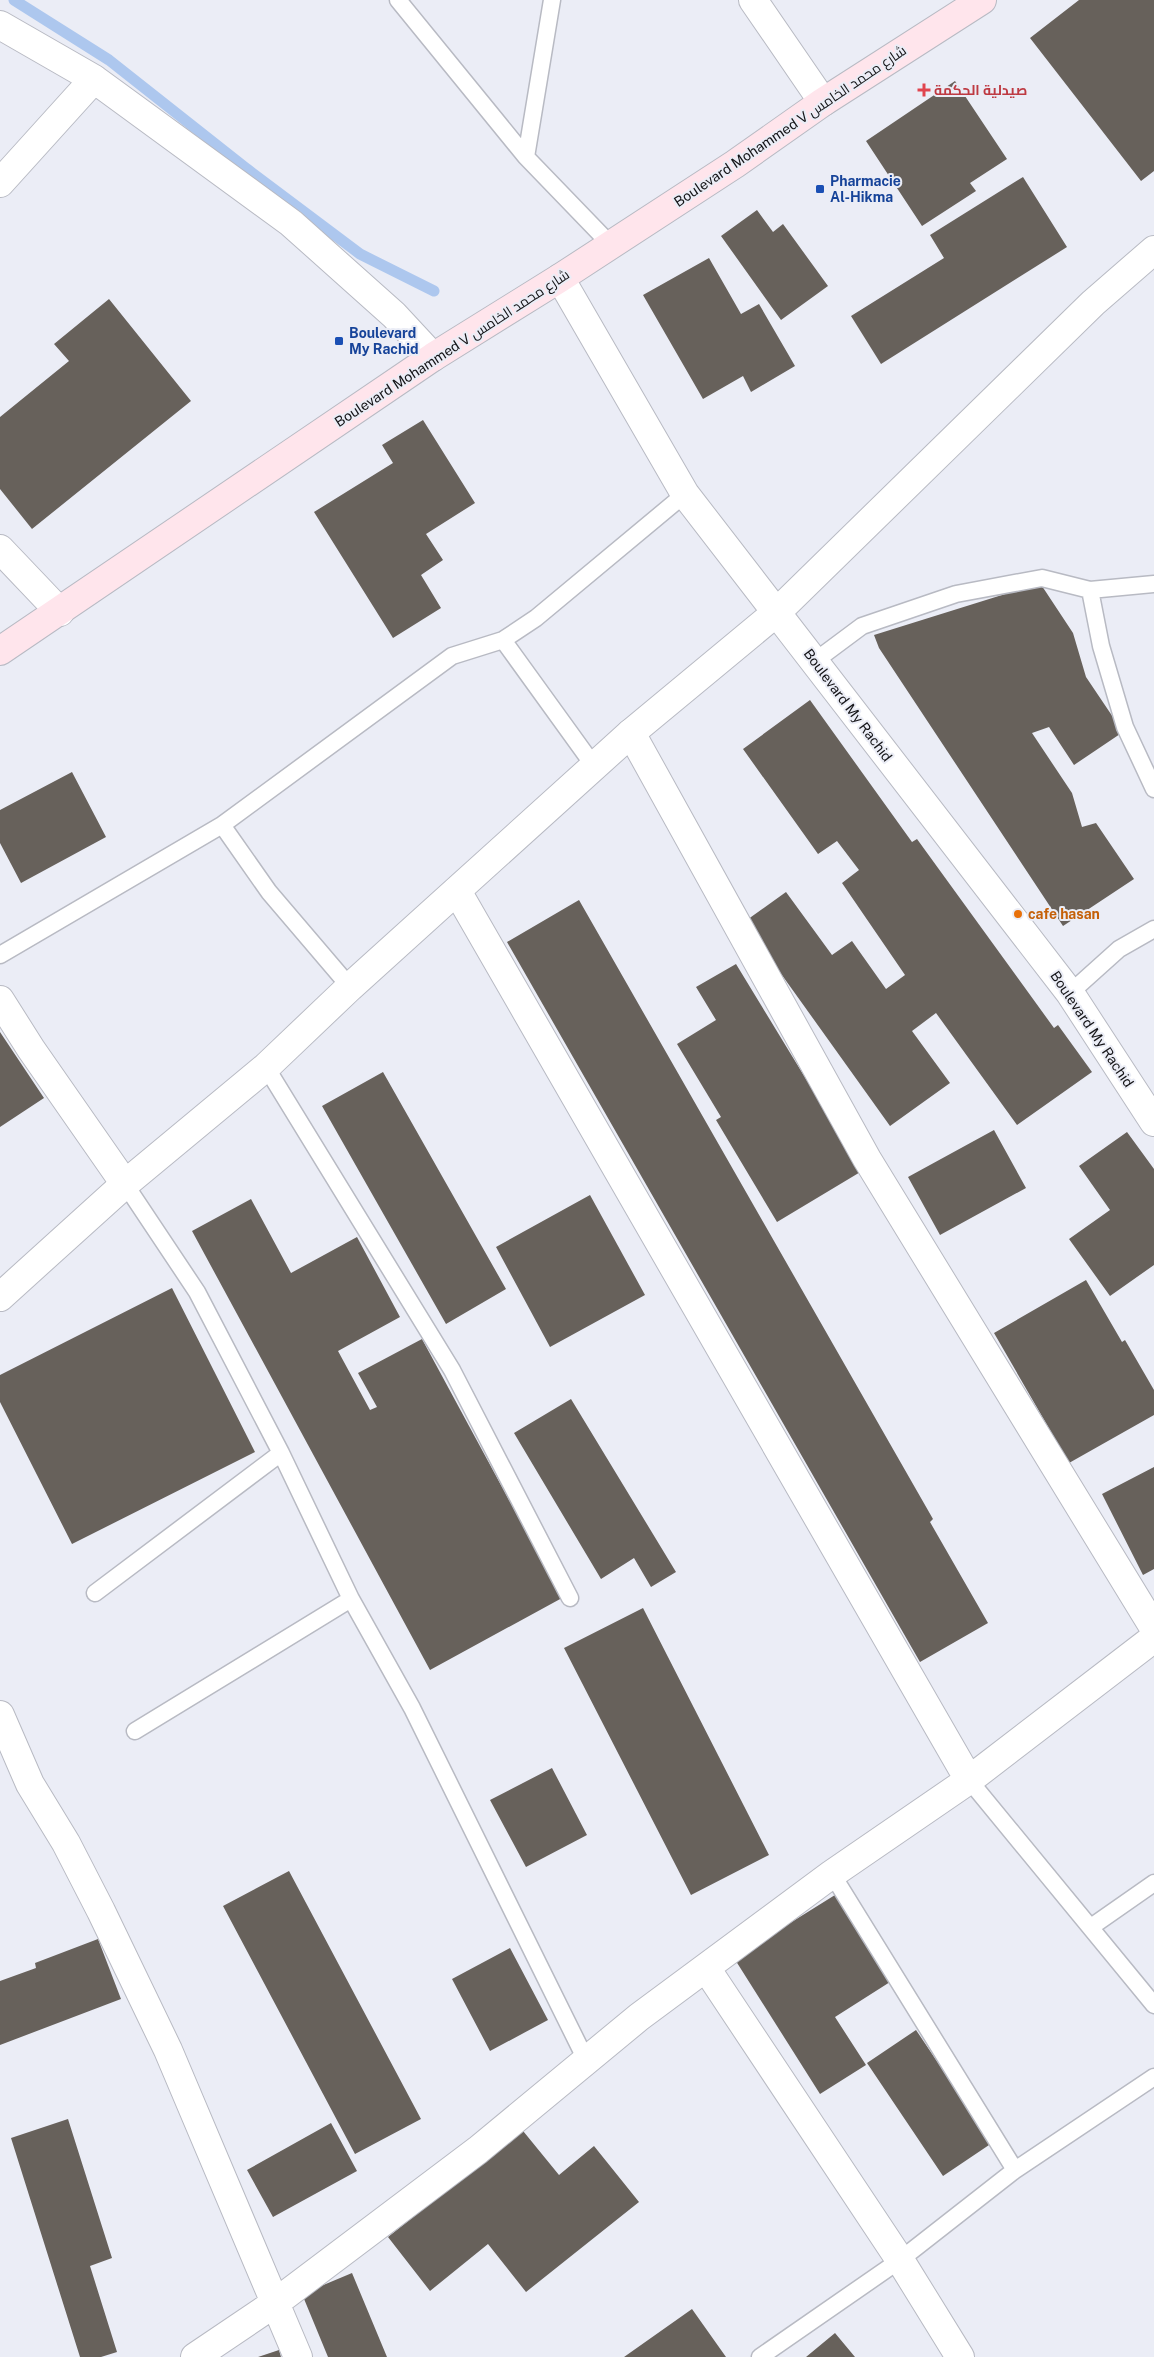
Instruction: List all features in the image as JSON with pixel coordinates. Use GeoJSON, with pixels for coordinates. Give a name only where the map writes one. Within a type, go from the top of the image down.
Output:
{"type":"FeatureCollection","features":[{"type":"Feature","properties":{"kind":"main road","name":"Boulevard Mohammed V شارع محمد الخامس"},"geometry":{"type":"LineString","coordinates":[[0,652],[433,357],[560,278],[735,164],[823,102],[982,0]]}},
{"type":"Feature","properties":{"kind":"street"},"geometry":{"type":"LineString","coordinates":[[753,0],[823,102]]}},
{"type":"Feature","properties":{"kind":"street"},"geometry":{"type":"LineString","coordinates":[[0,25],[94,79],[291,223],[394,316],[433,357]]}},
{"type":"Feature","properties":{"kind":"street"},"geometry":{"type":"LineString","coordinates":[[0,183],[94,79]]}},
{"type":"Feature","properties":{"kind":"street"},"geometry":{"type":"LineString","coordinates":[[0,1297],[125,1184],[266,1067],[350,987],[631,733],[777,612],[1093,303],[1154,250]]}},
{"type":"Feature","properties":{"kind":"street","name":"Boulevard My Rachid"},"geometry":{"type":"LineString","coordinates":[[560,278],[685,494],[1070,993],[1154,1122]]}},
{"type":"Feature","properties":{"kind":"street"},"geometry":{"type":"LineString","coordinates":[[0,549],[60,612]]}},
{"type":"Feature","properties":{"kind":"street"},"geometry":{"type":"LineString","coordinates":[[631,733],[867,1159],[1154,1628]]}},
{"type":"Feature","properties":{"kind":"street"},"geometry":{"type":"LineString","coordinates":[[457,891],[969,1780]]}},
{"type":"Feature","properties":{"kind":"street"},"geometry":{"type":"LineString","coordinates":[[0,1000],[31,1050],[125,1184]]}},
{"type":"Feature","properties":{"kind":"street"},"geometry":{"type":"LineString","coordinates":[[195,2357],[275,2303],[478,2150],[639,2017],[832,1874],[969,1780],[1154,1638]]}},
{"type":"Feature","properties":{"kind":"street"},"geometry":{"type":"LineString","coordinates":[[0,1715],[30,1784],[66,1843],[101,1910],[168,2050],[298,2357]]}},
{"type":"Feature","properties":{"kind":"street"},"geometry":{"type":"LineString","coordinates":[[706,1968],[900,2260],[960,2357]]}},
{"type":"Feature","properties":{"kind":"lane"},"geometry":{"type":"LineString","coordinates":[[398,0],[526,157],[610,244]]}},
{"type":"Feature","properties":{"kind":"lane"},"geometry":{"type":"LineString","coordinates":[[526,157],[552,0]]}},
{"type":"Feature","properties":{"kind":"lane"},"geometry":{"type":"LineString","coordinates":[[0,955],[222,825],[452,656],[471,648],[503,640],[536,618],[685,494]]}},
{"type":"Feature","properties":{"kind":"lane"},"geometry":{"type":"LineString","coordinates":[[815,662],[862,626],[956,594],[1042,578],[1090,590],[1154,584]]}},
{"type":"Feature","properties":{"kind":"lane"},"geometry":{"type":"LineString","coordinates":[[1090,590],[1101,646],[1125,727],[1154,789]]}},
{"type":"Feature","properties":{"kind":"lane"},"geometry":{"type":"LineString","coordinates":[[503,640],[594,766]]}},
{"type":"Feature","properties":{"kind":"lane"},"geometry":{"type":"LineString","coordinates":[[222,825],[269,892],[350,987]]}},
{"type":"Feature","properties":{"kind":"lane"},"geometry":{"type":"LineString","coordinates":[[1070,993],[1119,949],[1154,929]]}},
{"type":"Feature","properties":{"kind":"lane"},"geometry":{"type":"LineString","coordinates":[[266,1067],[452,1370],[570,1598]]}},
{"type":"Feature","properties":{"kind":"lane"},"geometry":{"type":"LineString","coordinates":[[125,1184],[197,1292],[281,1452],[351,1599],[412,1708],[586,2060]]}},
{"type":"Feature","properties":{"kind":"lane"},"geometry":{"type":"LineString","coordinates":[[95,1593],[281,1452]]}},
{"type":"Feature","properties":{"kind":"lane"},"geometry":{"type":"LineString","coordinates":[[135,1732],[351,1599]]}},
{"type":"Feature","properties":{"kind":"lane"},"geometry":{"type":"LineString","coordinates":[[969,1780],[1154,2005]]}},
{"type":"Feature","properties":{"kind":"lane"},"geometry":{"type":"LineString","coordinates":[[832,1874],[1015,2170]]}},
{"type":"Feature","properties":{"kind":"lane"},"geometry":{"type":"LineString","coordinates":[[1091,1928],[1154,1883]]}},
{"type":"Feature","properties":{"kind":"lane"},"geometry":{"type":"LineString","coordinates":[[760,2357],[900,2260],[1015,2170],[1154,2077]]}},
{"type":"Feature","properties":{"kind":"building"},"geometry":{"type":"Polygon","coordinates":[[[1079,0],[1154,0],[1154,171],[1141,181],[1030,38],[1079,0]]]}},
{"type":"Feature","properties":{"kind":"building"},"geometry":{"type":"Polygon","coordinates":[[[955,81],[1007,159],[970,183],[976,191],[922,226],[866,141],[955,81]]]}},
{"type":"Feature","properties":{"kind":"building"},"geometry":{"type":"Polygon","coordinates":[[[1023,177],[1067,247],[881,364],[851,316],[944,258],[930,235],[1023,177]]]}},
{"type":"Feature","properties":{"kind":"building"},"geometry":{"type":"Polygon","coordinates":[[[757,210],[773,232],[783,224],[828,286],[781,320],[721,236],[757,210]]]}},
{"type":"Feature","properties":{"kind":"building"},"geometry":{"type":"Polygon","coordinates":[[[709,258],[741,314],[759,304],[795,366],[751,392],[743,376],[703,399],[643,295],[709,258]]]}},
{"type":"Feature","properties":{"kind":"building"},"geometry":{"type":"Polygon","coordinates":[[[109,299],[191,401],[32,529],[0,489],[0,417],[69,361],[54,344],[109,299]]]}},
{"type":"Feature","properties":{"kind":"building"},"geometry":{"type":"Polygon","coordinates":[[[423,420],[475,503],[426,534],[443,560],[421,575],[441,608],[393,638],[314,512],[393,463],[382,445],[423,420]]]}},
{"type":"Feature","properties":{"kind":"building"},"geometry":{"type":"Polygon","coordinates":[[[1040,583],[1073,633],[1086,677],[1123,732],[1074,765],[1049,727],[1032,733],[1072,793],[1082,827],[1096,823],[1134,879],[1063,926],[879,648],[874,635],[1040,583]]]}},
{"type":"Feature","properties":{"kind":"building"},"geometry":{"type":"Polygon","coordinates":[[[810,700],[912,842],[917,839],[1054,1028],[1058,1025],[1092,1072],[1017,1125],[936,1013],[912,1031],[950,1083],[890,1126],[744,922],[786,892],[832,955],[852,941],[886,989],[905,975],[842,883],[859,870],[837,841],[818,854],[743,749],[810,700]]]}},
{"type":"Feature","properties":{"kind":"building"},"geometry":{"type":"Polygon","coordinates":[[[72,772],[106,837],[21,883],[0,843],[0,810],[72,772]]]}},
{"type":"Feature","properties":{"kind":"building"},"geometry":{"type":"Polygon","coordinates":[[[579,900],[933,1519],[930,1522],[988,1623],[920,1662],[507,942],[579,900]]]}},
{"type":"Feature","properties":{"kind":"building"},"geometry":{"type":"Polygon","coordinates":[[[736,964],[862,1171],[777,1222],[716,1120],[721,1117],[677,1044],[716,1020],[696,987],[736,964]]]}},
{"type":"Feature","properties":{"kind":"building"},"geometry":{"type":"Polygon","coordinates":[[[0,1032],[44,1098],[0,1127],[0,1032]]]}},
{"type":"Feature","properties":{"kind":"building"},"geometry":{"type":"Polygon","coordinates":[[[383,1072],[506,1289],[446,1324],[322,1106],[383,1072]]]}},
{"type":"Feature","properties":{"kind":"building"},"geometry":{"type":"Polygon","coordinates":[[[994,1130],[1026,1188],[940,1235],[908,1177],[994,1130]]]}},
{"type":"Feature","properties":{"kind":"building"},"geometry":{"type":"Polygon","coordinates":[[[1127,1132],[1154,1169],[1154,1265],[1110,1296],[1069,1239],[1110,1210],[1079,1166],[1127,1132]]]}},
{"type":"Feature","properties":{"kind":"building"},"geometry":{"type":"Polygon","coordinates":[[[590,1195],[645,1295],[550,1347],[496,1247],[590,1195]]]}},
{"type":"Feature","properties":{"kind":"building"},"geometry":{"type":"Polygon","coordinates":[[[251,1199],[291,1273],[357,1237],[400,1317],[338,1351],[370,1410],[377,1407],[358,1373],[422,1339],[562,1598],[430,1670],[192,1231],[251,1199]]]}},
{"type":"Feature","properties":{"kind":"building"},"geometry":{"type":"Polygon","coordinates":[[[1086,1280],[1122,1342],[1125,1340],[1154,1390],[1154,1415],[1069,1463],[994,1333],[1086,1280]]]}},
{"type":"Feature","properties":{"kind":"building"},"geometry":{"type":"Polygon","coordinates":[[[172,1288],[255,1452],[72,1544],[0,1402],[0,1375],[172,1288]]]}},
{"type":"Feature","properties":{"kind":"building"},"geometry":{"type":"Polygon","coordinates":[[[571,1399],[676,1572],[651,1587],[634,1558],[601,1579],[514,1433],[571,1399]]]}},
{"type":"Feature","properties":{"kind":"building"},"geometry":{"type":"Polygon","coordinates":[[[1154,1467],[1154,1569],[1143,1575],[1102,1494],[1154,1467]]]}},
{"type":"Feature","properties":{"kind":"building"},"geometry":{"type":"Polygon","coordinates":[[[643,1608],[769,1855],[691,1895],[564,1648],[643,1608]]]}},
{"type":"Feature","properties":{"kind":"building"},"geometry":{"type":"Polygon","coordinates":[[[552,1768],[587,1835],[526,1867],[490,1800],[552,1768]]]}},
{"type":"Feature","properties":{"kind":"building"},"geometry":{"type":"Polygon","coordinates":[[[289,1871],[421,2119],[355,2154],[223,1906],[289,1871]]]}},
{"type":"Feature","properties":{"kind":"building"},"geometry":{"type":"Polygon","coordinates":[[[835,1895],[890,1982],[835,2017],[866,2065],[820,2094],[734,1958],[835,1895]]]}},
{"type":"Feature","properties":{"kind":"building"},"geometry":{"type":"Polygon","coordinates":[[[98,1939],[121,1999],[0,2045],[0,1981],[36,1968],[35,1963],[98,1939]]]}},
{"type":"Feature","properties":{"kind":"building"},"geometry":{"type":"Polygon","coordinates":[[[510,1948],[548,2020],[490,2051],[452,1979],[510,1948]]]}},
{"type":"Feature","properties":{"kind":"building"},"geometry":{"type":"Polygon","coordinates":[[[916,2030],[992,2143],[943,2176],[867,2063],[916,2030]]]}},
{"type":"Feature","properties":{"kind":"building"},"geometry":{"type":"Polygon","coordinates":[[[68,2119],[112,2258],[90,2266],[117,2352],[101,2357],[80,2357],[11,2138],[68,2119]]]}},
{"type":"Feature","properties":{"kind":"building"},"geometry":{"type":"Polygon","coordinates":[[[331,2123],[357,2171],[273,2217],[247,2170],[331,2123]]]}},
{"type":"Feature","properties":{"kind":"building"},"geometry":{"type":"Polygon","coordinates":[[[519,2126],[559,2175],[594,2146],[639,2202],[526,2292],[488,2244],[430,2291],[388,2237],[461,2179],[519,2126]]]}},
{"type":"Feature","properties":{"kind":"building"},"geometry":{"type":"Polygon","coordinates":[[[352,2273],[387,2357],[328,2357],[302,2294],[352,2273]]]}},
{"type":"Feature","properties":{"kind":"building"},"geometry":{"type":"Polygon","coordinates":[[[692,2309],[726,2357],[624,2357],[692,2309]]]}},
{"type":"Feature","properties":{"kind":"building"},"geometry":{"type":"Polygon","coordinates":[[[835,2333],[855,2357],[806,2357],[835,2333]]]}},
{"type":"Feature","properties":{"kind":"building"},"geometry":{"type":"Polygon","coordinates":[[[279,2350],[281,2357],[258,2357],[279,2350]]]}},
{"type":"Feature","properties":{"kind":"waterway"},"geometry":{"type":"LineString","coordinates":[[14,0],[109,60],[247,169],[360,254],[434,291]]}},
{"type":"Feature","properties":{"kind":"place","name":"صيدلية الحكمة"},"geometry":{"type":"Point","coordinates":[924,90]}},
{"type":"Feature","properties":{"kind":"place","name":"Pharmacie Al-Hikma"},"geometry":{"type":"Point","coordinates":[820,189]}},
{"type":"Feature","properties":{"kind":"place","name":"Boulevard My Rachid"},"geometry":{"type":"Point","coordinates":[339,341]}},
{"type":"Feature","properties":{"kind":"place","name":"cafe hasan"},"geometry":{"type":"Point","coordinates":[1018,914]}}]}
